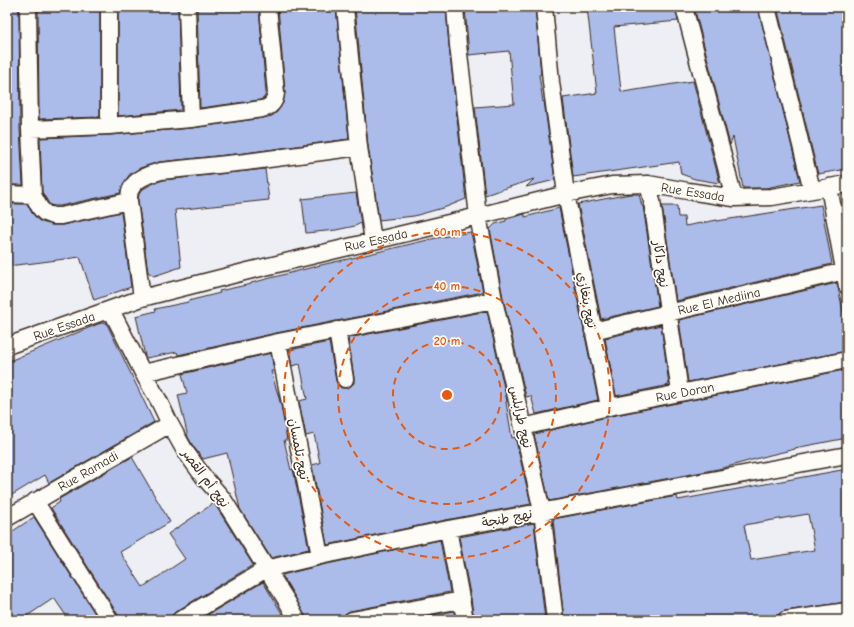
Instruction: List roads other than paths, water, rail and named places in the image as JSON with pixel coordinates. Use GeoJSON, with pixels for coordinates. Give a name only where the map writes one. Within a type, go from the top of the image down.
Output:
{"type":"FeatureCollection","features":[{"type":"Feature","properties":{"kind":"street"},"geometry":{"type":"LineString","coordinates":[[28,7],[30,129],[33,195],[40,208],[45,213],[53,216],[61,216],[129,201]]}},
{"type":"Feature","properties":{"kind":"street"},"geometry":{"type":"LineString","coordinates":[[109,7],[109,126]]}},
{"type":"Feature","properties":{"kind":"street"},"geometry":{"type":"LineString","coordinates":[[187,7],[191,119]]}},
{"type":"Feature","properties":{"kind":"street"},"geometry":{"type":"LineString","coordinates":[[30,129],[109,126],[191,119],[268,108],[273,102],[276,93],[268,7]]}},
{"type":"Feature","properties":{"kind":"street"},"geometry":{"type":"LineString","coordinates":[[345,7],[359,147],[373,240]]}},
{"type":"Feature","properties":{"kind":"street","name":"نهج طرابلس"},"geometry":{"type":"LineString","coordinates":[[455,7],[478,216],[494,300],[542,511],[555,620]]}},
{"type":"Feature","properties":{"kind":"street","name":"نهج بنغازي"},"geometry":{"type":"LineString","coordinates":[[544,7],[551,82],[566,194],[609,407]]}},
{"type":"Feature","properties":{"kind":"street"},"geometry":{"type":"LineString","coordinates":[[684,7],[734,198]]}},
{"type":"Feature","properties":{"kind":"street"},"geometry":{"type":"LineString","coordinates":[[767,7],[812,190]]}},
{"type":"Feature","properties":{"kind":"street"},"geometry":{"type":"LineString","coordinates":[[142,298],[129,201],[131,189],[136,182],[152,173],[359,147]]}},
{"type":"Feature","properties":{"kind":"street","name":"Rue Essada"},"geometry":{"type":"LineString","coordinates":[[7,346],[142,298],[373,240],[566,194],[612,185],[648,184],[688,192],[734,198],[772,197],[847,184]]}},
{"type":"Feature","properties":{"kind":"street","name":"نهج داكار"},"geometry":{"type":"LineString","coordinates":[[648,184],[652,201],[680,392]]}},
{"type":"Feature","properties":{"kind":"street"},"geometry":{"type":"LineString","coordinates":[[829,187],[846,278]]}},
{"type":"Feature","properties":{"kind":"street"},"geometry":{"type":"LineString","coordinates":[[7,194],[33,195]]}},
{"type":"Feature","properties":{"kind":"street","name":"Rue El Mediina"},"geometry":{"type":"LineString","coordinates":[[594,331],[668,313],[846,278]]}},
{"type":"Feature","properties":{"kind":"street"},"geometry":{"type":"LineString","coordinates":[[143,373],[278,342],[494,300]]}},
{"type":"Feature","properties":{"kind":"street","name":"نهج أم القصر"},"geometry":{"type":"LineString","coordinates":[[111,310],[185,451],[193,464],[223,500],[288,603],[297,620]]}},
{"type":"Feature","properties":{"kind":"street"},"geometry":{"type":"LineString","coordinates":[[337,330],[345,379]]}},
{"type":"Feature","properties":{"kind":"street","name":"نهج تلمسان"},"geometry":{"type":"LineString","coordinates":[[278,342],[320,556]]}},
{"type":"Feature","properties":{"kind":"street","name":"Rue Doran"},"geometry":{"type":"LineString","coordinates":[[523,427],[680,392],[847,360]]}},
{"type":"Feature","properties":{"kind":"street","name":"Rue Ramadi"},"geometry":{"type":"LineString","coordinates":[[7,518],[170,424]]}},
{"type":"Feature","properties":{"kind":"street","name":"نهج طنجة"},"geometry":{"type":"LineString","coordinates":[[180,620],[266,569],[448,529],[847,455]]}},
{"type":"Feature","properties":{"kind":"street"},"geometry":{"type":"LineString","coordinates":[[35,502],[110,620]]}},
{"type":"Feature","properties":{"kind":"street"},"geometry":{"type":"LineString","coordinates":[[448,529],[465,620]]}},
{"type":"Feature","properties":{"kind":"street"},"geometry":{"type":"LineString","coordinates":[[352,620],[462,600]]}},
{"type":"Feature","properties":{"kind":"street"},"geometry":{"type":"LineString","coordinates":[[786,620],[847,611]]}}]}
